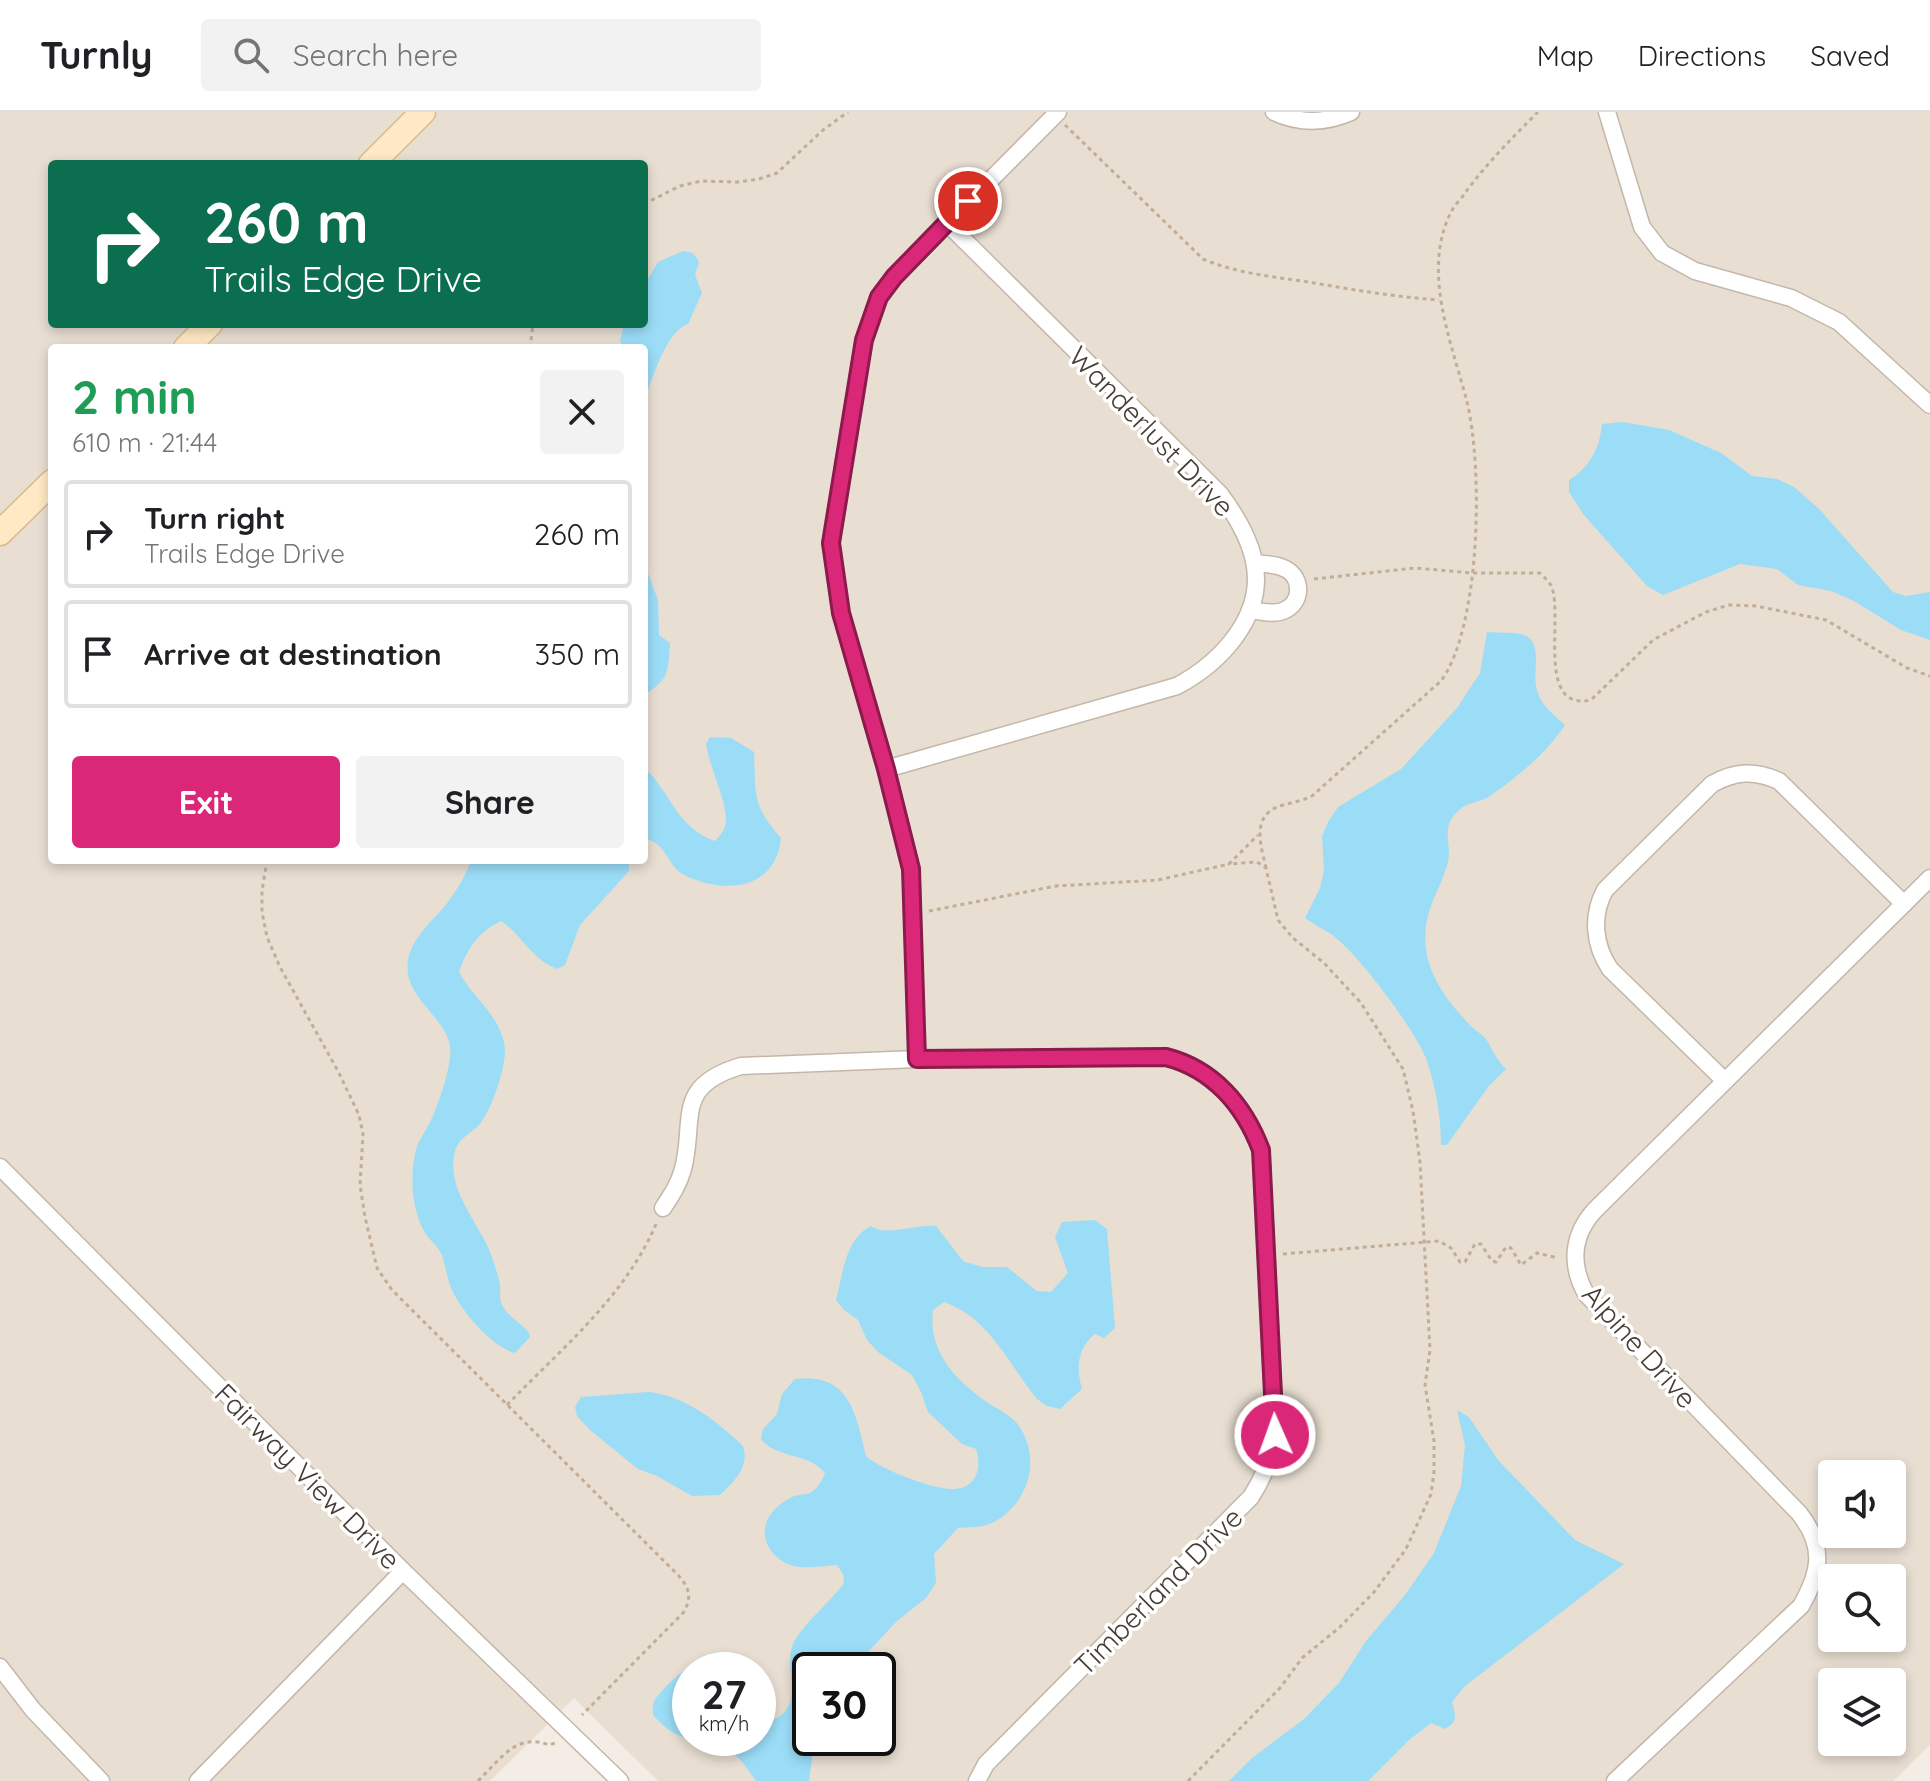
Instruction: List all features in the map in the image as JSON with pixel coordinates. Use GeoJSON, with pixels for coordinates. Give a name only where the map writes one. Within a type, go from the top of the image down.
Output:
{"type":"FeatureCollection","features":[{"type":"Feature","properties":{"kind":"street"},"geometry":{"type":"LineString","coordinates":[[375,160],[423,112]]}},
{"type":"Feature","properties":{"kind":"street"},"geometry":{"type":"LineString","coordinates":[[1274,112],[1303,122],[1331,121],[1351,112]]}},
{"type":"Feature","properties":{"kind":"street"},"geometry":{"type":"LineString","coordinates":[[1607,112],[1642,227],[1662,253],[1695,271],[1791,298],[1839,322],[1930,405]]}},
{"type":"Feature","properties":{"kind":"street"},"geometry":{"type":"LineString","coordinates":[[917,1059],[911,869],[841,613],[831,543],[864,340],[879,297],[894,277],[1056,114]]}},
{"type":"Feature","properties":{"kind":"street","name":"Wanderlust Drive"},"geometry":{"type":"LineString","coordinates":[[886,769],[1177,686],[1200,674],[1240,630],[1250,610],[1254,589],[1255,563],[1235,514],[1220,494],[947,223]]}},
{"type":"Feature","properties":{"kind":"street"},"geometry":{"type":"LineString","coordinates":[[190,344],[206,328]]}},
{"type":"Feature","properties":{"kind":"street"},"geometry":{"type":"LineString","coordinates":[[0,533],[48,486]]}},
{"type":"Feature","properties":{"kind":"street"},"geometry":{"type":"LineString","coordinates":[[1250,610],[1275,613],[1286,610],[1294,604],[1299,593],[1297,581],[1281,567],[1255,563]]}},
{"type":"Feature","properties":{"kind":"street"},"geometry":{"type":"LineString","coordinates":[[1725,1081],[1610,969],[1596,937],[1599,901],[1605,890],[1712,784],[1733,774],[1755,772],[1779,781],[1904,904]]}},
{"type":"Feature","properties":{"kind":"street","name":"Alpine Drive"},"geometry":{"type":"LineString","coordinates":[[1615,1781],[1801,1606],[1813,1585],[1818,1561],[1815,1539],[1799,1513],[1594,1303],[1579,1282],[1575,1262],[1577,1238],[1587,1219],[1930,878]]}},
{"type":"Feature","properties":{"kind":"street","name":"Timberland Drive"},"geometry":{"type":"LineString","coordinates":[[663,1208],[676,1188],[683,1167],[689,1110],[697,1093],[725,1071],[741,1066],[917,1059],[1166,1057],[1185,1062],[1206,1074],[1224,1089],[1253,1129],[1261,1150],[1275,1435],[1263,1478],[1251,1497],[986,1764],[977,1781]]}},
{"type":"Feature","properties":{"kind":"street","name":"Fairway View Drive"},"geometry":{"type":"LineString","coordinates":[[0,1167],[403,1571],[620,1781]]}},
{"type":"Feature","properties":{"kind":"street"},"geometry":{"type":"LineString","coordinates":[[198,1781],[403,1571]]}},
{"type":"Feature","properties":{"kind":"street"},"geometry":{"type":"LineString","coordinates":[[0,1667],[33,1710],[101,1781]]}},
{"type":"Feature","properties":{"kind":"path"},"geometry":{"type":"LineString","coordinates":[[648,202],[680,186],[701,181],[749,181],[777,173],[823,130],[848,112]]}},
{"type":"Feature","properties":{"kind":"path"},"geometry":{"type":"LineString","coordinates":[[1229,864],[1258,835],[1264,816],[1275,808],[1312,796],[1441,681],[1450,669],[1459,645],[1472,573],[1478,509],[1476,460],[1468,404],[1445,328],[1441,300],[1441,248],[1451,212],[1490,160],[1538,112]]}},
{"type":"Feature","properties":{"kind":"path"},"geometry":{"type":"LineString","coordinates":[[1056,114],[1203,259],[1222,267],[1386,296],[1441,300]]}},
{"type":"Feature","properties":{"kind":"path"},"geometry":{"type":"LineString","coordinates":[[1297,581],[1415,568],[1472,573],[1540,573],[1551,585],[1555,601],[1558,687],[1567,697],[1579,703],[1591,700],[1653,640],[1706,612],[1729,605],[1756,606],[1826,620],[1907,668],[1930,676]]}},
{"type":"Feature","properties":{"kind":"path"},"geometry":{"type":"LineString","coordinates":[[1188,1781],[1281,1687],[1302,1658],[1340,1627],[1374,1592],[1406,1549],[1431,1494],[1434,1472],[1434,1441],[1425,1385],[1430,1350],[1420,1162],[1403,1069],[1361,1003],[1278,920],[1258,835]]}},
{"type":"Feature","properties":{"kind":"path"},"geometry":{"type":"LineString","coordinates":[[912,914],[1056,886],[1158,880],[1229,864],[1257,862],[1266,868]]}},
{"type":"Feature","properties":{"kind":"path"},"geometry":{"type":"LineString","coordinates":[[266,864],[262,912],[267,937],[359,1115],[363,1134],[360,1185],[377,1268],[392,1290],[677,1574],[689,1591],[690,1598],[683,1613],[582,1715]]}},
{"type":"Feature","properties":{"kind":"path"},"geometry":{"type":"LineString","coordinates":[[507,1405],[601,1309],[650,1239],[663,1208]]}},
{"type":"Feature","properties":{"kind":"path"},"geometry":{"type":"LineString","coordinates":[[1267,1256],[1424,1241],[1446,1243],[1460,1262],[1465,1262],[1475,1244],[1481,1244],[1492,1261],[1496,1262],[1506,1247],[1511,1248],[1521,1265],[1537,1253],[1575,1262]]}},
{"type":"Feature","properties":{"kind":"path"},"geometry":{"type":"LineString","coordinates":[[478,1781],[524,1741],[549,1745],[563,1739],[568,1730]]}},
{"type":"Feature","properties":{"kind":"shaded area"},"geometry":{"type":"Polygon","coordinates":[[[0,112],[1930,112],[1930,1745],[1893,1781],[658,1781],[574,1698],[490,1781],[0,1781],[0,112]]]}},
{"type":"Feature","properties":{"kind":"water"},"geometry":{"type":"Polygon","coordinates":[[[683,251],[693,253],[699,262],[695,275],[702,293],[688,324],[680,328],[667,346],[648,390],[648,344],[621,344],[620,341],[623,328],[648,328],[648,279],[658,262],[683,251]]]}},
{"type":"Feature","properties":{"kind":"water"},"geometry":{"type":"Polygon","coordinates":[[[1623,422],[1669,430],[1721,453],[1752,476],[1777,479],[1794,487],[1819,509],[1893,592],[1906,596],[1930,592],[1930,640],[1901,630],[1854,601],[1831,591],[1798,585],[1777,569],[1740,564],[1663,595],[1647,586],[1583,514],[1569,492],[1569,480],[1582,470],[1596,449],[1602,424],[1623,422]]]}},
{"type":"Feature","properties":{"kind":"water"},"geometry":{"type":"Polygon","coordinates":[[[648,574],[658,600],[659,635],[670,643],[666,674],[648,692],[648,574]]]}},
{"type":"Feature","properties":{"kind":"water"},"geometry":{"type":"Polygon","coordinates":[[[1487,632],[1520,634],[1533,642],[1539,696],[1565,725],[1541,755],[1521,773],[1490,796],[1462,808],[1449,823],[1448,862],[1427,920],[1425,935],[1429,963],[1449,1000],[1486,1039],[1506,1069],[1488,1087],[1447,1145],[1441,1145],[1433,1082],[1427,1061],[1411,1031],[1356,957],[1331,934],[1305,918],[1320,888],[1324,870],[1322,836],[1328,822],[1338,807],[1401,769],[1457,708],[1480,673],[1487,632]]]}},
{"type":"Feature","properties":{"kind":"water"},"geometry":{"type":"Polygon","coordinates":[[[710,737],[731,738],[754,752],[757,798],[764,816],[781,838],[770,869],[746,884],[716,885],[684,875],[658,845],[648,840],[648,771],[691,827],[715,841],[723,831],[725,810],[706,744],[710,737]]]}},
{"type":"Feature","properties":{"kind":"water"},"geometry":{"type":"Polygon","coordinates":[[[470,864],[629,864],[629,871],[580,925],[565,965],[557,969],[548,965],[501,921],[474,942],[459,972],[494,1019],[505,1051],[500,1079],[488,1111],[478,1126],[456,1147],[453,1165],[455,1179],[491,1254],[500,1284],[501,1304],[529,1333],[530,1337],[515,1353],[488,1336],[457,1299],[450,1286],[442,1255],[420,1222],[413,1194],[416,1150],[437,1106],[447,1073],[450,1046],[440,1024],[412,985],[408,961],[418,937],[461,882],[470,864]]]}},
{"type":"Feature","properties":{"kind":"water"},"geometry":{"type":"Polygon","coordinates":[[[1095,1220],[1107,1229],[1115,1328],[1104,1338],[1095,1334],[1089,1340],[1081,1352],[1079,1366],[1082,1389],[1060,1409],[1047,1406],[1037,1399],[997,1343],[974,1319],[944,1302],[933,1310],[935,1338],[945,1362],[973,1392],[1016,1422],[1026,1439],[1030,1466],[1023,1492],[1006,1514],[990,1524],[958,1528],[934,1554],[936,1583],[926,1598],[897,1621],[868,1652],[792,1652],[792,1686],[790,1663],[791,1651],[795,1640],[844,1583],[837,1565],[794,1566],[779,1559],[767,1543],[765,1527],[772,1513],[792,1497],[813,1491],[825,1473],[810,1462],[775,1450],[761,1439],[763,1429],[777,1414],[782,1394],[795,1379],[827,1382],[839,1389],[853,1411],[866,1456],[894,1472],[953,1489],[968,1485],[978,1470],[976,1449],[962,1444],[928,1412],[912,1375],[878,1352],[867,1340],[858,1320],[836,1300],[850,1248],[871,1226],[892,1230],[936,1226],[963,1261],[982,1267],[1007,1267],[1037,1291],[1051,1292],[1068,1273],[1055,1237],[1062,1222],[1095,1220]]]}},
{"type":"Feature","properties":{"kind":"water"},"geometry":{"type":"Polygon","coordinates":[[[648,1392],[687,1404],[722,1427],[743,1446],[742,1467],[720,1495],[692,1496],[638,1469],[577,1416],[575,1407],[581,1397],[648,1392]]]}},
{"type":"Feature","properties":{"kind":"water"},"geometry":{"type":"Polygon","coordinates":[[[1457,1410],[1469,1417],[1498,1460],[1575,1540],[1624,1564],[1465,1686],[1452,1702],[1455,1718],[1452,1724],[1445,1729],[1431,1723],[1368,1781],[1229,1781],[1252,1758],[1304,1719],[1339,1683],[1366,1641],[1405,1595],[1434,1553],[1461,1486],[1465,1445],[1457,1410]]]}},
{"type":"Feature","properties":{"kind":"water"},"geometry":{"type":"Polygon","coordinates":[[[672,1682],[672,1732],[653,1715],[653,1705],[672,1682]]]}},
{"type":"Feature","properties":{"kind":"water"},"geometry":{"type":"Polygon","coordinates":[[[792,1686],[792,1756],[812,1756],[809,1781],[756,1781],[736,1756],[776,1756],[776,1718],[788,1707],[792,1686]]]}},
{"type":"Feature","properties":{"kind":"route"},"geometry":{"type":"LineString","coordinates":[[968,201],[894,277],[879,297],[864,340],[831,543],[841,613],[911,869],[917,1059],[1166,1057],[1185,1062],[1224,1089],[1241,1109],[1261,1150],[1275,1435]]}}]}
